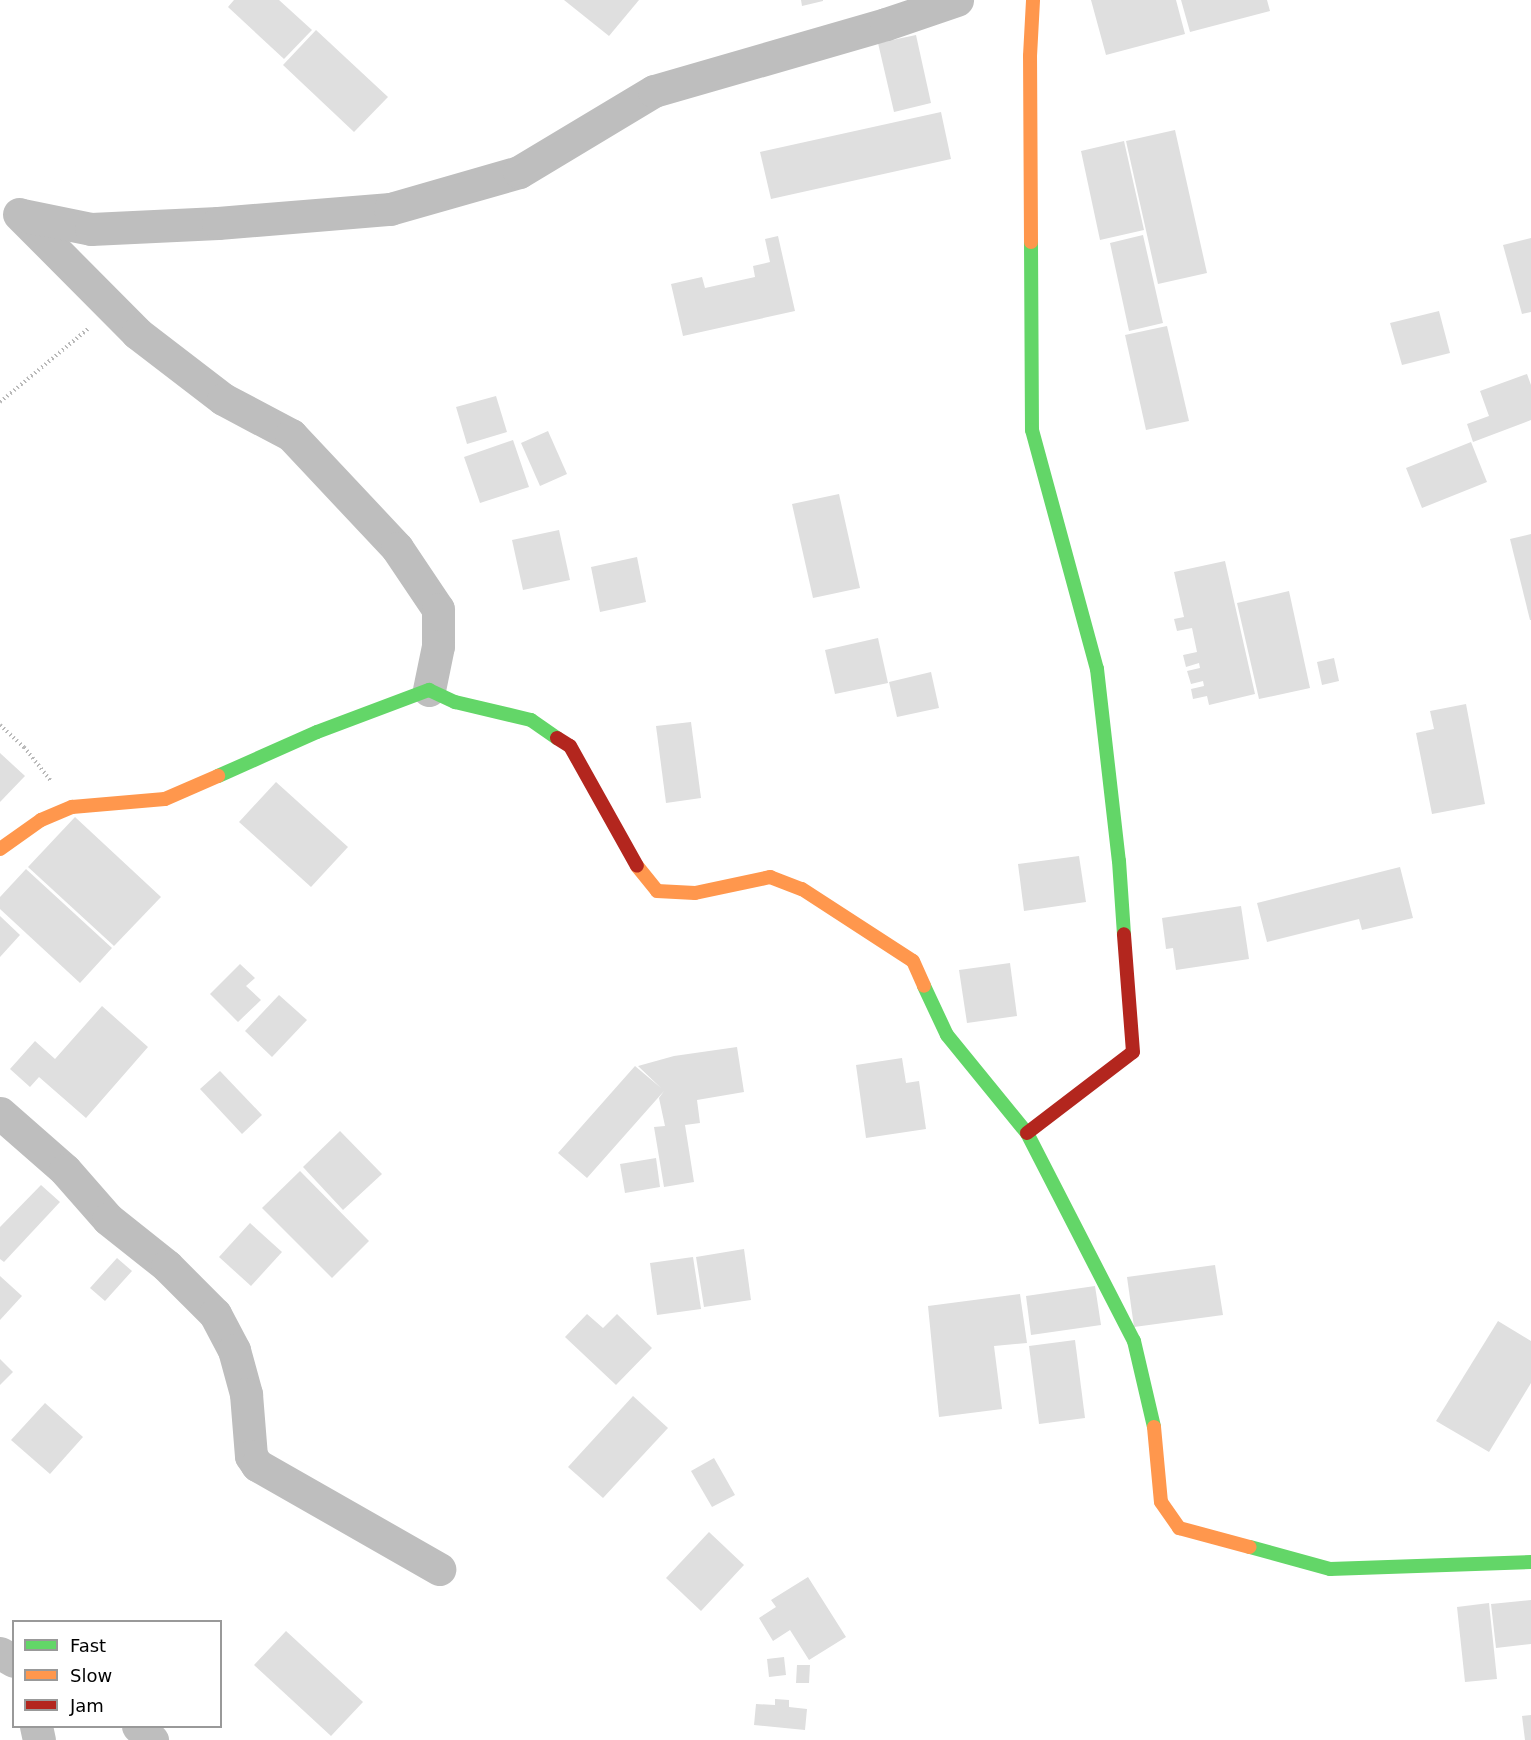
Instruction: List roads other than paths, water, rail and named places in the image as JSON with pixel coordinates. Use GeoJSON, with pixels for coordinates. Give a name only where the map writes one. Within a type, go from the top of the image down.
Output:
{"type":"FeatureCollection","features":[{"type":"Feature","properties":{"kind":"street"},"geometry":{"type":"LineString","coordinates":[[11,212],[91,229],[218,223],[390,209],[519,172],[654,91],[886,24],[957,0]]}},
{"type":"Feature","properties":{"kind":"street"},"geometry":{"type":"LineString","coordinates":[[1028,1133],[1133,1052],[1119,861],[1097,669],[1032,430],[1030,56],[1033,0]]}},
{"type":"Feature","properties":{"kind":"street"},"geometry":{"type":"LineString","coordinates":[[11,212],[137,333],[223,399],[291,435],[397,548],[438,609],[438,646],[429,690]]}},
{"type":"Feature","properties":{"kind":"street"},"geometry":{"type":"LineString","coordinates":[[0,849],[41,820],[72,807],[165,799],[317,732],[429,690],[455,702],[531,720],[570,746],[642,876],[657,891],[695,893],[770,877],[802,889],[913,961],[947,1035],[1028,1133],[1134,1341],[1153,1420],[1161,1502],[1179,1528],[1330,1569],[1531,1562]]}},
{"type":"Feature","properties":{"kind":"street"},"geometry":{"type":"LineString","coordinates":[[0,1113],[65,1170],[108,1220],[167,1266],[215,1314],[234,1350],[246,1394],[251,1456],[257,1465],[439,1569]]}},
{"type":"Feature","properties":{"kind":"street"},"geometry":{"type":"LineString","coordinates":[[140,1728],[152,1740]]}}]}
